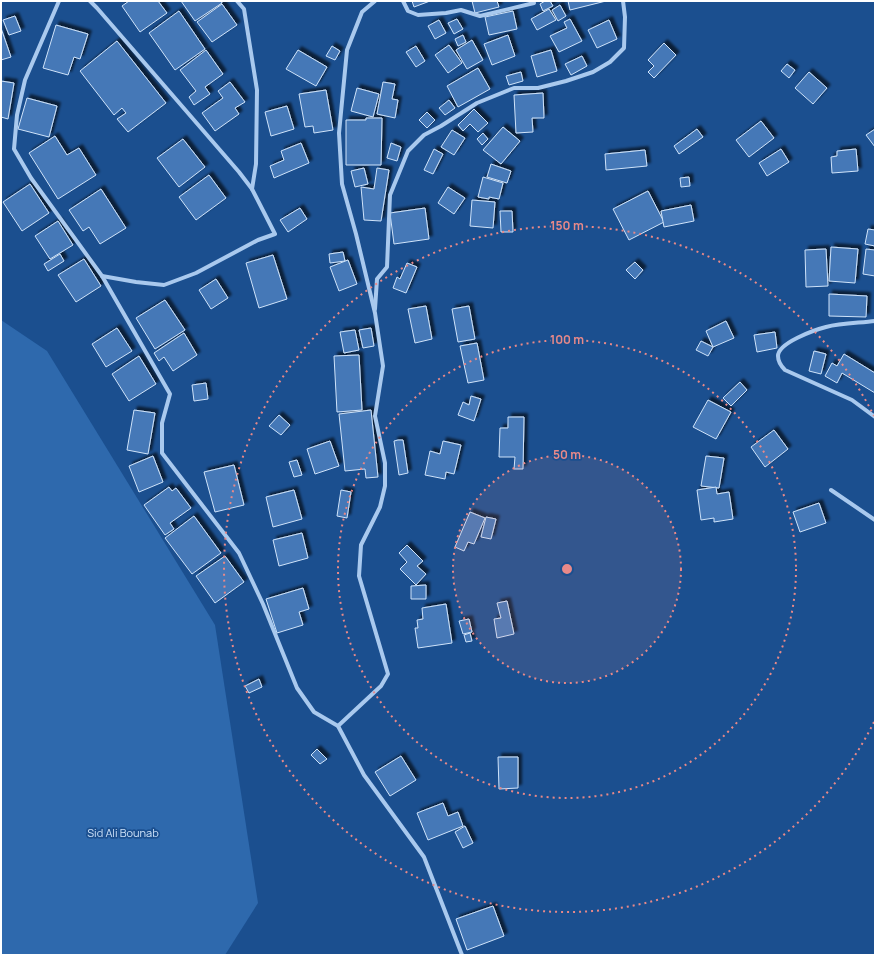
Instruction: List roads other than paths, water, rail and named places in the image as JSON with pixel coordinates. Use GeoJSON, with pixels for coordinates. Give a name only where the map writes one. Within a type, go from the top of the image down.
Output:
{"type":"FeatureCollection","features":[{"type":"Feature","properties":{"kind":"street"},"geometry":{"type":"LineString","coordinates":[[60,1],[25,80],[17,116],[14,149],[31,178],[102,276],[170,394],[162,423],[162,453],[239,553],[263,604],[297,688],[314,712],[338,726],[364,775],[424,857],[462,955]]}},
{"type":"Feature","properties":{"kind":"street"},"geometry":{"type":"LineString","coordinates":[[90,1],[252,189],[275,234],[258,240],[196,273],[164,285],[102,276]]}},
{"type":"Feature","properties":{"kind":"street"},"geometry":{"type":"LineString","coordinates":[[237,1],[244,9],[257,90],[256,164],[252,189]]}},
{"type":"Feature","properties":{"kind":"street"},"geometry":{"type":"LineString","coordinates":[[338,726],[381,686],[388,674],[359,576],[361,545],[380,507],[385,486],[385,463],[376,416],[383,366],[375,313],[342,184],[339,133],[347,50],[362,12],[375,1]]}},
{"type":"Feature","properties":{"kind":"street"},"geometry":{"type":"LineString","coordinates":[[403,1],[408,11],[418,15],[446,13],[461,10],[480,16],[534,3]]}},
{"type":"Feature","properties":{"kind":"street"},"geometry":{"type":"LineString","coordinates":[[375,313],[377,279],[386,267],[390,195],[408,151],[424,135],[477,103],[514,88],[538,88],[566,82],[594,72],[610,62],[624,48],[625,18],[623,1]]}},
{"type":"Feature","properties":{"kind":"street"},"geometry":{"type":"LineString","coordinates":[[875,321],[826,327],[795,339],[780,349],[778,357],[780,364],[785,370],[852,400],[875,416]]}},
{"type":"Feature","properties":{"kind":"street"},"geometry":{"type":"LineString","coordinates":[[831,490],[875,520]]}},
{"type":"Feature","properties":{"kind":"park label","name":"Sid Ali Bounab"},"geometry":{"type":"Point","coordinates":[123,832]}}]}
